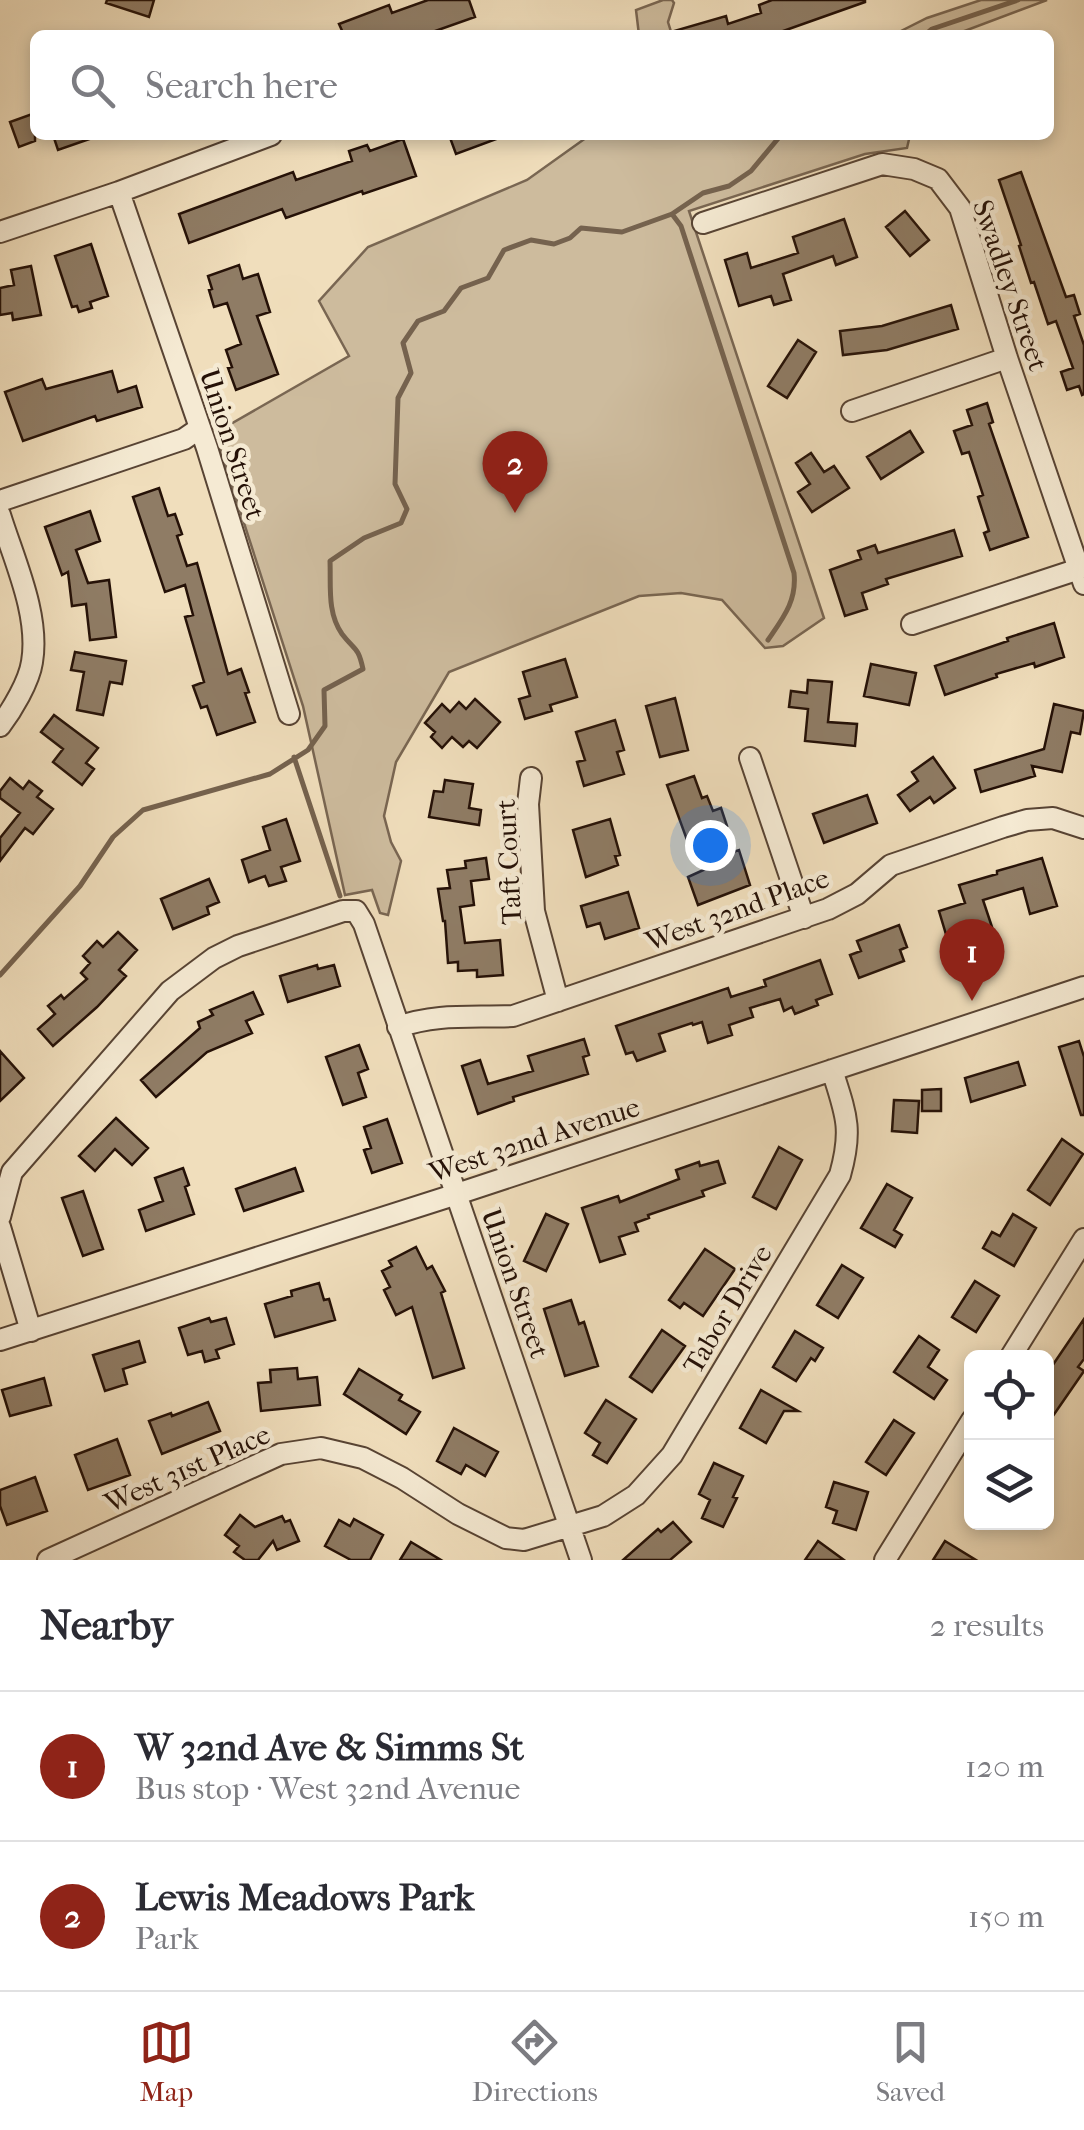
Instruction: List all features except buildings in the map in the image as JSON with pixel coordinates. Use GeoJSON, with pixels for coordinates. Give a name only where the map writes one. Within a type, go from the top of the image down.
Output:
{"type":"FeatureCollection","features":[{"type":"Feature","properties":{"kind":"street"},"geometry":{"type":"LineString","coordinates":[[0,232],[259,140]]}},
{"type":"Feature","properties":{"kind":"street","name":"Swadley Street"},"geometry":{"type":"LineString","coordinates":[[703,223],[882,164],[938,178],[960,208],[1081,577]]}},
{"type":"Feature","properties":{"kind":"street","name":"Union Street"},"geometry":{"type":"LineString","coordinates":[[119,192],[200,428],[289,714]]}},
{"type":"Feature","properties":{"kind":"street"},"geometry":{"type":"LineString","coordinates":[[852,412],[1008,358]]}},
{"type":"Feature","properties":{"kind":"street"},"geometry":{"type":"LineString","coordinates":[[0,501],[184,440],[200,428]]}},
{"type":"Feature","properties":{"kind":"street"},"geometry":{"type":"LineString","coordinates":[[0,515],[33,622],[32,665],[13,709],[0,726]]}},
{"type":"Feature","properties":{"kind":"street"},"geometry":{"type":"LineString","coordinates":[[912,624],[1081,577]]}},
{"type":"Feature","properties":{"kind":"street"},"geometry":{"type":"LineString","coordinates":[[750,758],[804,918]]}},
{"type":"Feature","properties":{"kind":"street","name":"Taft Court"},"geometry":{"type":"LineString","coordinates":[[532,778],[528,804],[534,911],[558,1001]]}},
{"type":"Feature","properties":{"kind":"street","name":"West 32nd Place"},"geometry":{"type":"LineString","coordinates":[[398,1027],[446,1016],[513,1016],[828,909],[856,894],[891,865],[1027,820],[1053,818],[1084,828]]}},
{"type":"Feature","properties":{"kind":"street","name":"Union Street"},"geometry":{"type":"LineString","coordinates":[[0,1217],[12,1172],[170,991],[214,958],[238,946],[343,911],[356,911],[364,924],[581,1560]]}},
{"type":"Feature","properties":{"kind":"street","name":"West 32nd Avenue"},"geometry":{"type":"LineString","coordinates":[[0,1340],[1084,987]]}},
{"type":"Feature","properties":{"kind":"street","name":"Tabor Drive"},"geometry":{"type":"LineString","coordinates":[[570,1526],[603,1516],[636,1495],[672,1455],[840,1175],[849,1127],[832,1070]]}},
{"type":"Feature","properties":{"kind":"street"},"geometry":{"type":"LineString","coordinates":[[0,1228],[31,1331]]}},
{"type":"Feature","properties":{"kind":"street"},"geometry":{"type":"LineString","coordinates":[[1015,1350],[1084,1238]]}},
{"type":"Feature","properties":{"kind":"street"},"geometry":{"type":"LineString","coordinates":[[884,1560],[964,1433]]}},
{"type":"Feature","properties":{"kind":"street","name":"West 31st Place"},"geometry":{"type":"LineString","coordinates":[[48,1560],[281,1454],[321,1448],[363,1458],[506,1538],[524,1540],[570,1526]]}},
{"type":"Feature","properties":{"kind":"shaded area"},"geometry":{"type":"Polygon","coordinates":[[[672,0],[670,30],[638,30],[636,10],[672,0]]]}},
{"type":"Feature","properties":{"kind":"shaded area"},"geometry":{"type":"Polygon","coordinates":[[[981,0],[1047,0],[967,30],[903,30],[981,0]]]}},
{"type":"Feature","properties":{"kind":"shaded area"},"geometry":{"type":"Polygon","coordinates":[[[583,140],[909,140],[907,148],[865,154],[689,211],[824,618],[783,646],[765,648],[722,600],[681,593],[639,596],[449,672],[396,762],[384,816],[401,861],[388,915],[380,913],[372,890],[345,895],[303,706],[215,433],[349,356],[319,301],[368,247],[527,180],[583,140]]]}},
{"type":"Feature","properties":{"kind":"waterway"},"geometry":{"type":"LineString","coordinates":[[931,30],[1018,0]]}},
{"type":"Feature","properties":{"kind":"waterway"},"geometry":{"type":"LineString","coordinates":[[0,975],[80,886],[113,837],[143,810],[270,774],[308,750],[325,726],[324,690],[363,669],[358,652],[342,634],[334,617],[330,561],[364,538],[401,523],[407,509],[395,484],[398,398],[411,373],[403,343],[418,321],[444,311],[461,288],[488,278],[504,250],[531,240],[554,244],[581,228],[622,232],[672,214],[703,193],[729,186],[751,171],[777,140]]}},
{"type":"Feature","properties":{"kind":"waterway"},"geometry":{"type":"LineString","coordinates":[[672,214],[681,226],[794,573],[791,601],[768,640]]}},
{"type":"Feature","properties":{"kind":"waterway"},"geometry":{"type":"LineString","coordinates":[[294,757],[340,896]]}},
{"type":"Feature","properties":{"kind":"place","name":"Lewis Meadows Park"},"geometry":{"type":"Point","coordinates":[515,513]}},
{"type":"Feature","properties":{"kind":"place","name":"W 32nd Ave & Simms St"},"geometry":{"type":"Point","coordinates":[972,1001]}}]}
